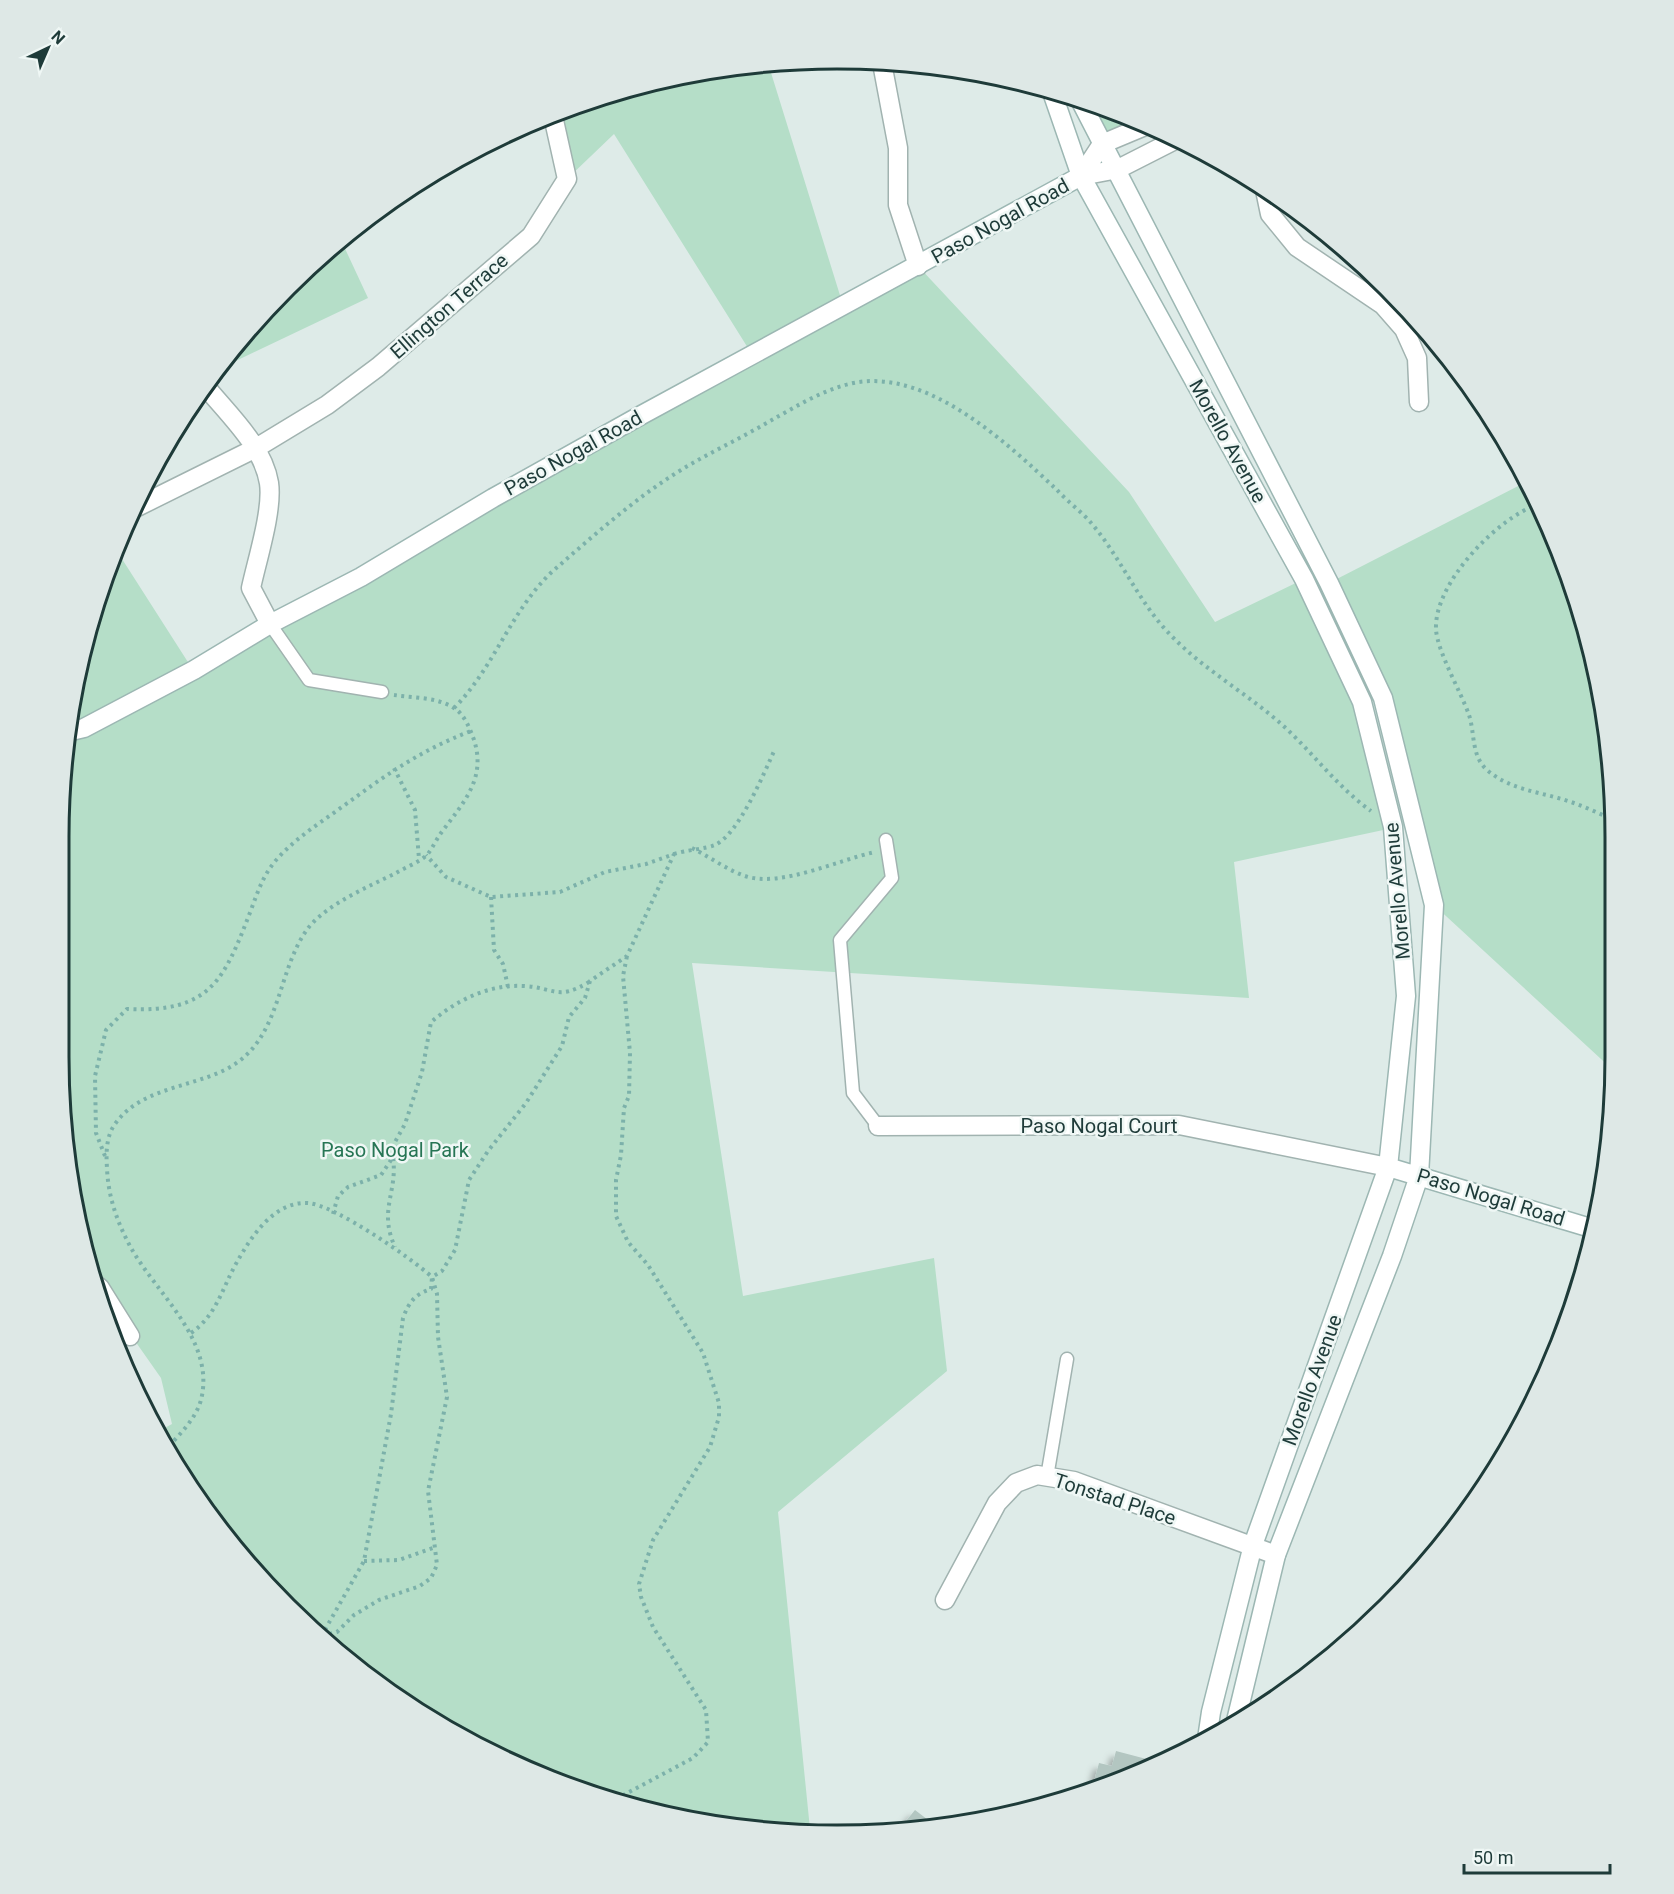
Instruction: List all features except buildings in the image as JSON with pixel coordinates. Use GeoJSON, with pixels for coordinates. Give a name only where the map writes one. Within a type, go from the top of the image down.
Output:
{"type":"FeatureCollection","features":[{"type":"Feature","properties":{"kind":"street"},"geometry":{"type":"LineString","coordinates":[[883,71],[898,148],[898,205],[918,266]]}},
{"type":"Feature","properties":{"kind":"street","name":"Morello Avenue"},"geometry":{"type":"LineString","coordinates":[[1055,101],[1081,176],[1304,579],[1362,702],[1393,827],[1406,996],[1389,1167],[1253,1545],[1209,1729]]}},
{"type":"Feature","properties":{"kind":"street","name":"Morello Avenue"},"geometry":{"type":"LineString","coordinates":[[1085,110],[1118,169],[1329,583],[1383,698],[1434,905],[1419,1176],[1392,1256],[1276,1555],[1238,1712]]}},
{"type":"Feature","properties":{"kind":"street","name":"Ellington Terrace"},"geometry":{"type":"LineString","coordinates":[[145,503],[256,448],[327,405],[378,367],[531,236],[567,179],[554,123]]}},
{"type":"Feature","properties":{"kind":"street"},"geometry":{"type":"LineString","coordinates":[[1081,176],[1102,144],[1137,130]]}},
{"type":"Feature","properties":{"kind":"street"},"geometry":{"type":"LineString","coordinates":[[1081,176],[1118,169],[1168,144]]}},
{"type":"Feature","properties":{"kind":"street","name":"Paso Nogal Road"},"geometry":{"type":"LineString","coordinates":[[77,730],[194,670],[270,624],[361,577],[493,498],[636,418],[1081,176]]}},
{"type":"Feature","properties":{"kind":"street"},"geometry":{"type":"LineString","coordinates":[[1267,200],[1269,214],[1297,247],[1383,305],[1404,329],[1417,358],[1419,402]]}},
{"type":"Feature","properties":{"kind":"street"},"geometry":{"type":"LineString","coordinates":[[211,392],[256,448],[269,483],[265,526],[251,588],[270,624]]}},
{"type":"Feature","properties":{"kind":"street","name":"Paso Nogal Court"},"geometry":{"type":"LineString","coordinates":[[878,1126],[1179,1125],[1389,1167]]}},
{"type":"Feature","properties":{"kind":"street","name":"Paso Nogal Road"},"geometry":{"type":"LineString","coordinates":[[1389,1167],[1586,1226]]}},
{"type":"Feature","properties":{"kind":"street"},"geometry":{"type":"LineString","coordinates":[[110,1304],[130,1336]]}},
{"type":"Feature","properties":{"kind":"street","name":"Tonstad Place"},"geometry":{"type":"LineString","coordinates":[[945,1600],[997,1503],[1016,1483],[1037,1475],[1074,1481],[1276,1555]]}},
{"type":"Feature","properties":{"kind":"lane"},"geometry":{"type":"LineString","coordinates":[[270,624],[309,680],[382,692]]}},
{"type":"Feature","properties":{"kind":"lane"},"geometry":{"type":"LineString","coordinates":[[878,1126],[853,1093],[840,940],[892,878],[887,845]]}},
{"type":"Feature","properties":{"kind":"lane"},"geometry":{"type":"LineString","coordinates":[[1047,1477],[1067,1359]]}},
{"type":"Feature","properties":{"kind":"path"},"geometry":{"type":"LineString","coordinates":[[454,708],[478,680],[530,595],[556,568],[655,488],[719,447],[820,394],[860,382],[900,384],[919,390],[967,416],[1032,467],[1092,524],[1153,613],[1176,640],[1280,723],[1308,748],[1358,802],[1393,827]]}},
{"type":"Feature","properties":{"kind":"path"},"geometry":{"type":"LineString","coordinates":[[1531,508],[1505,521],[1464,563],[1447,591],[1436,629],[1469,717],[1475,750],[1485,769],[1526,791],[1559,798],[1604,816]]}},
{"type":"Feature","properties":{"kind":"path"},"geometry":{"type":"LineString","coordinates":[[172,1441],[192,1419],[200,1402],[203,1384],[201,1367],[191,1334],[160,1293],[123,1231],[110,1195],[106,1159],[108,1142],[115,1124],[127,1112],[175,1087],[235,1064],[245,1056],[264,1031],[292,957],[311,926],[341,902],[426,855],[468,797],[476,781],[479,764],[471,731],[464,717],[454,708],[434,699],[382,692]]}},
{"type":"Feature","properties":{"kind":"path"},"geometry":{"type":"LineString","coordinates":[[106,1159],[96,1133],[95,1076],[106,1030],[127,1009],[159,1010],[185,1004],[202,996],[217,983],[235,953],[260,885],[278,858],[303,835],[394,768],[414,756],[471,731]]}},
{"type":"Feature","properties":{"kind":"path"},"geometry":{"type":"LineString","coordinates":[[426,855],[446,877],[491,897],[560,892],[605,872],[646,864],[692,848],[716,844],[731,830],[755,794],[775,749]]}},
{"type":"Feature","properties":{"kind":"path"},"geometry":{"type":"LineString","coordinates":[[394,768],[415,810],[419,859]]}},
{"type":"Feature","properties":{"kind":"path"},"geometry":{"type":"LineString","coordinates":[[692,848],[746,876],[763,880],[781,879],[887,845]]}},
{"type":"Feature","properties":{"kind":"path"},"geometry":{"type":"LineString","coordinates":[[624,1794],[693,1758],[708,1742],[706,1710],[653,1627],[641,1597],[639,1584],[653,1540],[703,1460],[716,1432],[719,1418],[717,1395],[703,1353],[648,1265],[628,1242],[616,1216],[616,1180],[621,1155],[624,1108],[629,1096],[630,1053],[623,976],[627,956],[674,854]]}},
{"type":"Feature","properties":{"kind":"path"},"geometry":{"type":"LineString","coordinates":[[491,897],[494,950],[503,964],[508,987]]}},
{"type":"Feature","properties":{"kind":"path"},"geometry":{"type":"LineString","coordinates":[[395,1247],[389,1233],[386,1215],[395,1172],[393,1157],[395,1142],[405,1124],[422,1072],[431,1022],[465,998],[508,987],[526,986],[556,993],[571,992],[627,956]]}},
{"type":"Feature","properties":{"kind":"path"},"geometry":{"type":"LineString","coordinates":[[432,1277],[442,1271],[455,1250],[469,1180],[488,1151],[526,1103],[562,1046],[569,1017],[585,998],[590,981]]}},
{"type":"Feature","properties":{"kind":"path"},"geometry":{"type":"LineString","coordinates":[[333,1214],[338,1196],[348,1187],[381,1175],[393,1157]]}},
{"type":"Feature","properties":{"kind":"path"},"geometry":{"type":"LineString","coordinates":[[191,1334],[206,1323],[236,1263],[266,1221],[278,1212],[308,1203],[395,1247],[432,1277],[437,1294],[438,1337],[447,1397],[428,1491],[437,1565],[431,1578],[420,1586],[379,1600],[354,1615],[337,1632],[331,1634]]}},
{"type":"Feature","properties":{"kind":"path"},"geometry":{"type":"LineString","coordinates":[[326,1630],[334,1610],[364,1561],[392,1414],[403,1318],[409,1304],[418,1293],[431,1289],[432,1277]]}},
{"type":"Feature","properties":{"kind":"path"},"geometry":{"type":"LineString","coordinates":[[364,1561],[399,1560],[434,1548]]}},
{"type":"Feature","properties":{"kind":"green space","name":"Paso Nogal Park"},"geometry":{"type":"Polygon","coordinates":[[[771,73],[843,305],[918,266],[1129,492],[1215,622],[1304,579],[1362,702],[1388,829],[1234,862],[1249,998],[692,963],[743,1296],[934,1258],[947,1371],[778,1512],[809,1824],[737,1818],[687,1810],[638,1799],[543,1767],[497,1746],[410,1696],[331,1634],[294,1600],[228,1525],[198,1484],[165,1428],[172,1424],[161,1378],[110,1304],[95,1256],[76,1157],[69,1057],[71,787],[84,687],[95,638],[122,558],[193,670],[753,356],[614,134],[567,179],[555,123],[638,95],[687,84],[771,73]]]}},
{"type":"Feature","properties":{"kind":"green space"},"geometry":{"type":"Polygon","coordinates":[[[1091,113],[1137,130],[1102,144],[1091,113]]]}},
{"type":"Feature","properties":{"kind":"green space"},"geometry":{"type":"Polygon","coordinates":[[[345,248],[368,298],[234,362],[294,294],[345,248]]]}},
{"type":"Feature","properties":{"kind":"green space"},"geometry":{"type":"Polygon","coordinates":[[[1520,485],[1547,543],[1579,638],[1598,737],[1605,837],[1605,1062],[1434,905],[1383,698],[1329,583],[1520,485]]]}}]}
